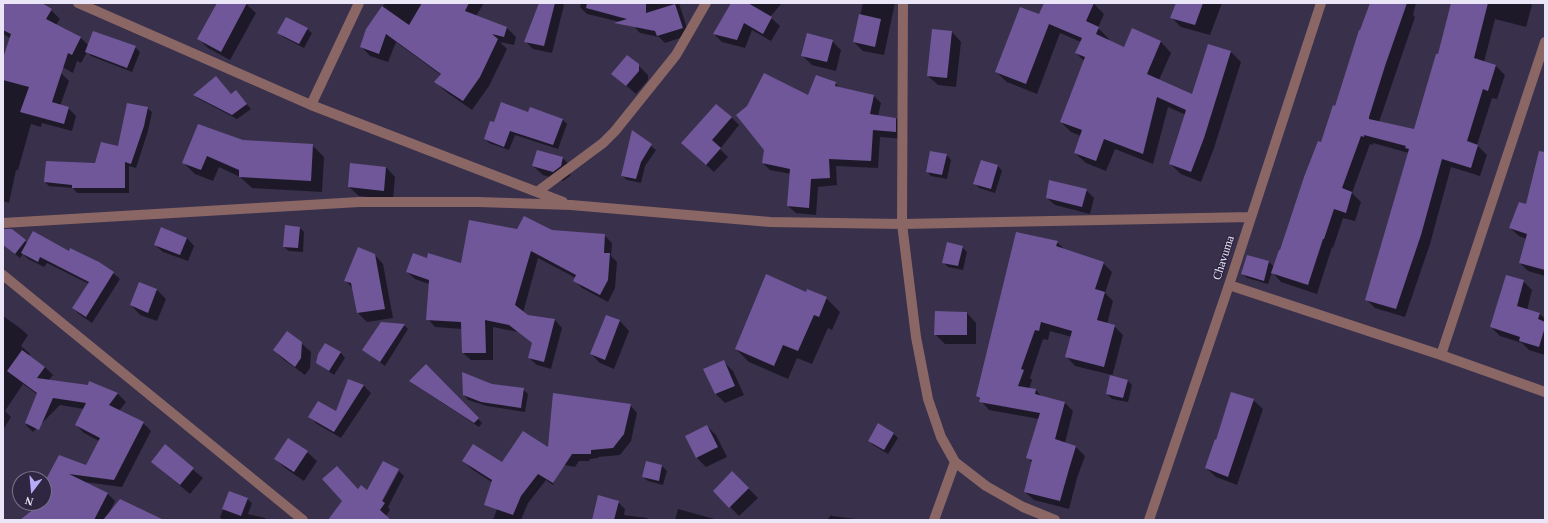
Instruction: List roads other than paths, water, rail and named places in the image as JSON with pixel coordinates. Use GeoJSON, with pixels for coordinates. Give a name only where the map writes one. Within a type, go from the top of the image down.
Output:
{"type":"FeatureCollection","features":[{"type":"Feature","properties":{"kind":"street"},"geometry":{"type":"LineString","coordinates":[[78,3],[311,105],[571,205]]}},
{"type":"Feature","properties":{"kind":"street"},"geometry":{"type":"LineString","coordinates":[[311,105],[359,3]]}},
{"type":"Feature","properties":{"kind":"street"},"geometry":{"type":"LineString","coordinates":[[538,192],[603,143],[615,131],[676,55],[706,3]]}},
{"type":"Feature","properties":{"kind":"street"},"geometry":{"type":"LineString","coordinates":[[903,3],[902,224],[916,337],[928,399],[940,438],[955,462],[986,486],[1024,508],[1055,520]]}},
{"type":"Feature","properties":{"kind":"street","name":"Chavuma"},"geometry":{"type":"LineString","coordinates":[[1148,520],[1229,284],[1321,3]]}},
{"type":"Feature","properties":{"kind":"street"},"geometry":{"type":"LineString","coordinates":[[1441,355],[1545,42]]}},
{"type":"Feature","properties":{"kind":"street"},"geometry":{"type":"LineString","coordinates":[[3,223],[359,202],[479,202],[571,205],[770,222],[902,224],[1251,217]]}},
{"type":"Feature","properties":{"kind":"street"},"geometry":{"type":"LineString","coordinates":[[3,275],[303,520]]}},
{"type":"Feature","properties":{"kind":"street"},"geometry":{"type":"LineString","coordinates":[[1229,284],[1441,355],[1545,392]]}},
{"type":"Feature","properties":{"kind":"street"},"geometry":{"type":"LineString","coordinates":[[934,520],[955,462]]}}]}
